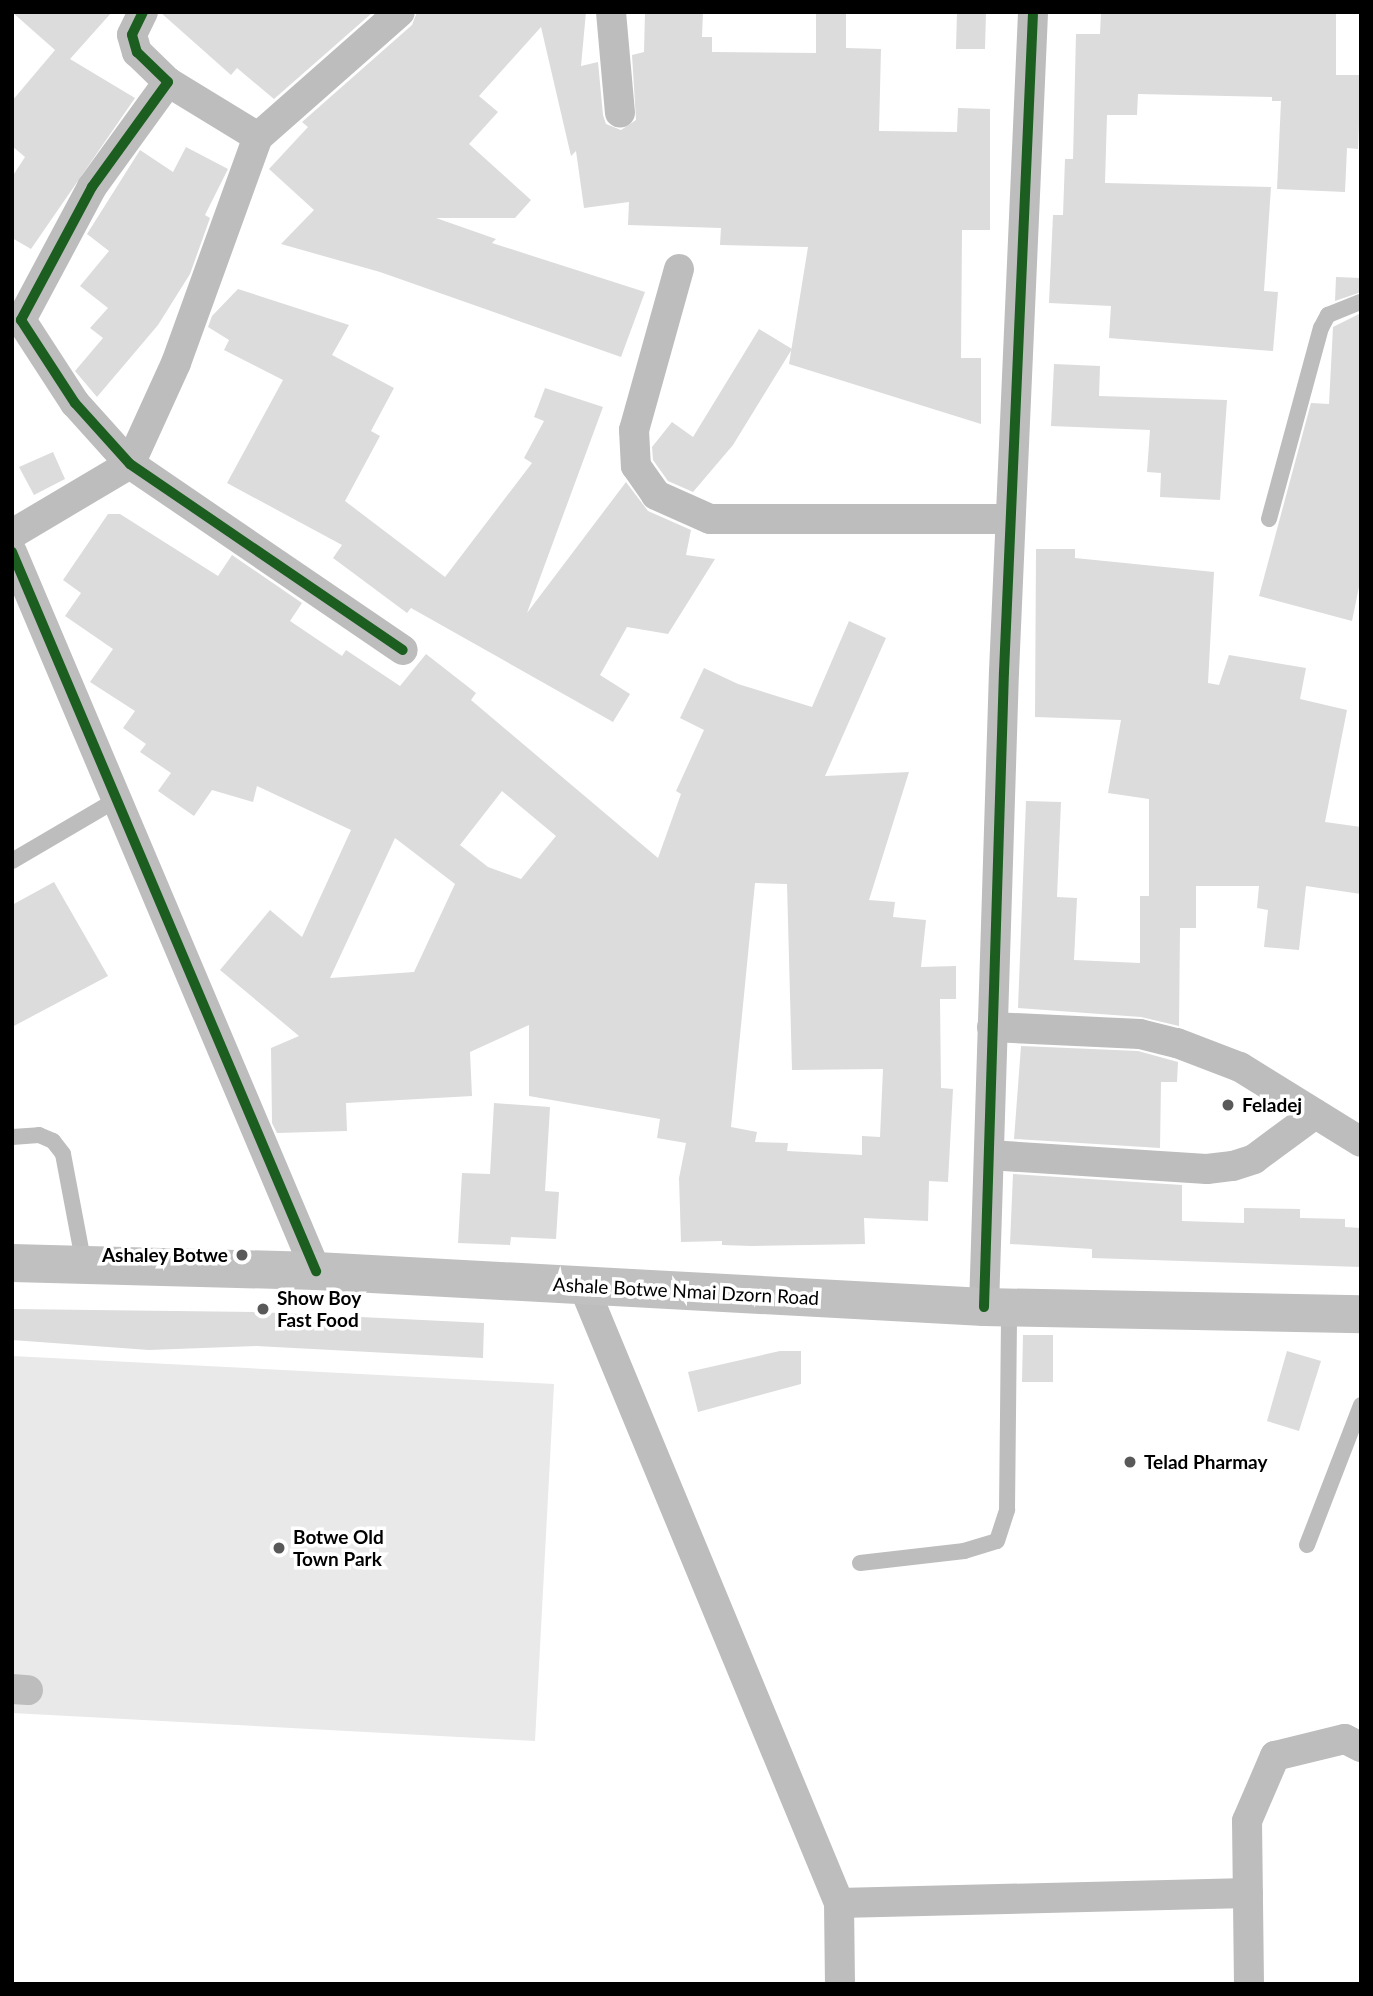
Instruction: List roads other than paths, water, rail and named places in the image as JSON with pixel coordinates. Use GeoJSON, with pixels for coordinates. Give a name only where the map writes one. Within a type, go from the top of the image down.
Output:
{"type":"FeatureCollection","features":[{"type":"Feature","properties":{"kind":"main road","name":"Ashale Botwe Nmai Dzorn Road"},"geometry":{"type":"LineString","coordinates":[[12,1263],[316,1271],[997,1307],[1361,1314]]}},
{"type":"Feature","properties":{"kind":"street"},"geometry":{"type":"LineString","coordinates":[[143,12],[132,35],[137,52],[168,82],[258,137]]}},
{"type":"Feature","properties":{"kind":"street"},"geometry":{"type":"LineString","coordinates":[[12,534],[130,464],[176,363],[258,137],[400,12]]}},
{"type":"Feature","properties":{"kind":"street"},"geometry":{"type":"LineString","coordinates":[[611,12],[620,113]]}},
{"type":"Feature","properties":{"kind":"street"},"geometry":{"type":"LineString","coordinates":[[997,1307],[989,1155],[992,1027],[1009,519],[1033,12]]}},
{"type":"Feature","properties":{"kind":"street"},"geometry":{"type":"LineString","coordinates":[[168,82],[92,187],[17,314],[75,403],[130,464],[403,650]]}},
{"type":"Feature","properties":{"kind":"street"},"geometry":{"type":"LineString","coordinates":[[679,269],[634,430],[636,466],[656,495],[709,519],[1009,519]]}},
{"type":"Feature","properties":{"kind":"street"},"geometry":{"type":"LineString","coordinates":[[12,552],[316,1271]]}},
{"type":"Feature","properties":{"kind":"street"},"geometry":{"type":"LineString","coordinates":[[992,1027],[1140,1034],[1177,1043],[1240,1067],[1361,1142]]}},
{"type":"Feature","properties":{"kind":"street"},"geometry":{"type":"LineString","coordinates":[[989,1155],[1207,1169],[1233,1166],[1254,1159],[1315,1114]]}},
{"type":"Feature","properties":{"kind":"street"},"geometry":{"type":"LineString","coordinates":[[583,1285],[839,1903],[840,1984]]}},
{"type":"Feature","properties":{"kind":"street"},"geometry":{"type":"LineString","coordinates":[[1249,1984],[1247,1821],[1275,1756],[1345,1739],[1361,1747]]}},
{"type":"Feature","properties":{"kind":"street"},"geometry":{"type":"LineString","coordinates":[[839,1903],[1248,1893]]}},
{"type":"Feature","properties":{"kind":"lane"},"geometry":{"type":"LineString","coordinates":[[1269,519],[1321,328],[1328,315],[1361,302]]}},
{"type":"Feature","properties":{"kind":"lane"},"geometry":{"type":"LineString","coordinates":[[12,861],[116,800]]}},
{"type":"Feature","properties":{"kind":"lane"},"geometry":{"type":"LineString","coordinates":[[12,1137],[39,1135],[53,1141],[64,1154],[85,1265]]}},
{"type":"Feature","properties":{"kind":"lane"},"geometry":{"type":"LineString","coordinates":[[860,1563],[964,1551],[997,1541],[1007,1510],[997,1307]]}},
{"type":"Feature","properties":{"kind":"lane"},"geometry":{"type":"LineString","coordinates":[[1307,1545],[1361,1405]]}},
{"type":"Feature","properties":{"kind":"place","name":"Feladej"},"geometry":{"type":"Point","coordinates":[1228,1105]}},
{"type":"Feature","properties":{"kind":"place","name":"Ashaley Botwe"},"geometry":{"type":"Point","coordinates":[242,1255]}},
{"type":"Feature","properties":{"kind":"place","name":"Show Boy Fast Food"},"geometry":{"type":"Point","coordinates":[263,1309]}},
{"type":"Feature","properties":{"kind":"place","name":"Telad Pharmay"},"geometry":{"type":"Point","coordinates":[1130,1462]}},
{"type":"Feature","properties":{"kind":"place","name":"Botwe Old Town Park"},"geometry":{"type":"Point","coordinates":[279,1548]}}]}
